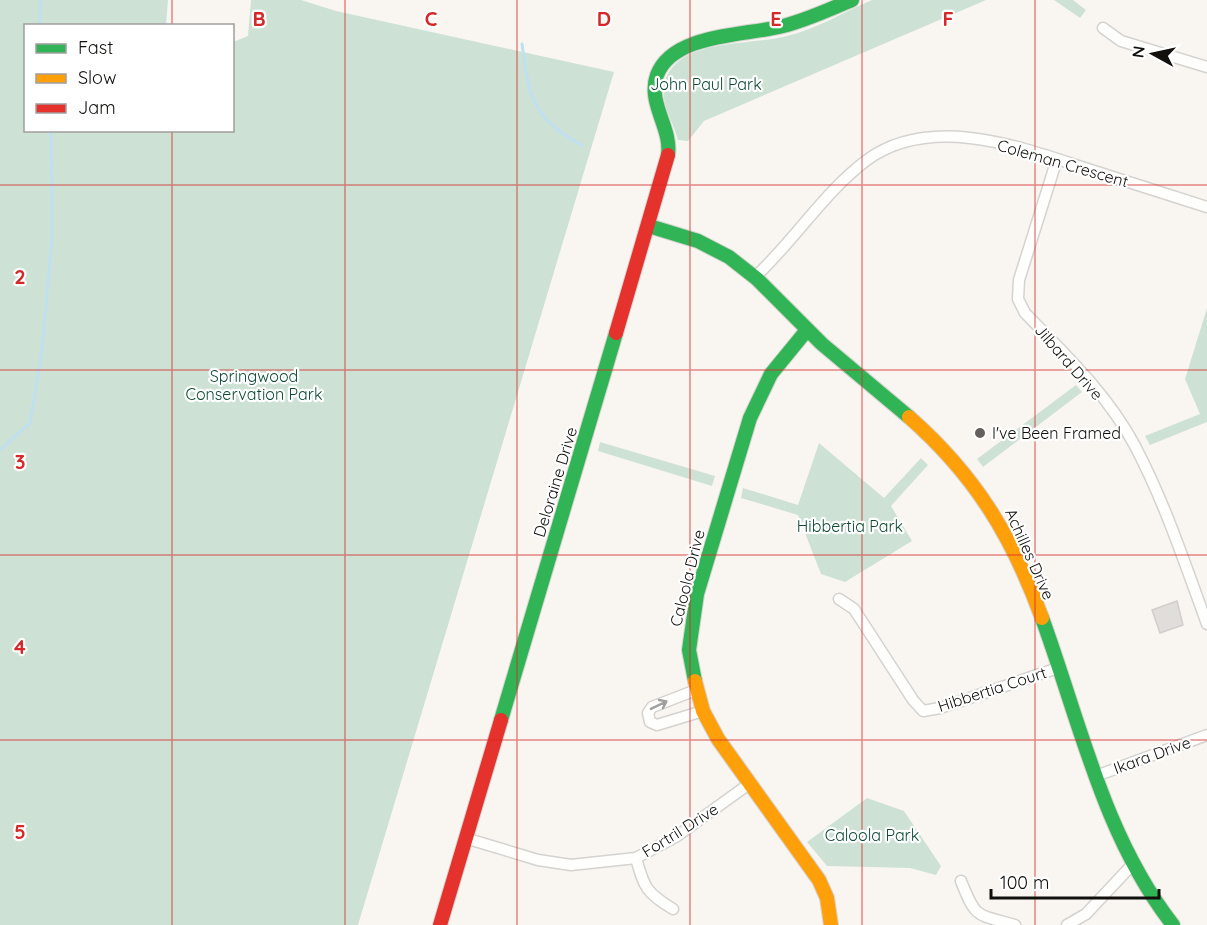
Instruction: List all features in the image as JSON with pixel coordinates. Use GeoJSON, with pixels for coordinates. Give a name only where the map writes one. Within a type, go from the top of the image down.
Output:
{"type":"FeatureCollection","features":[{"type":"Feature","properties":{"kind":"street","name":"Deloraine Drive"},"geometry":{"type":"LineString","coordinates":[[440,925],[649,226],[670,142],[655,98],[657,75],[673,52],[692,44],[785,26],[852,0]]}},
{"type":"Feature","properties":{"kind":"street"},"geometry":{"type":"LineString","coordinates":[[1103,28],[1121,41],[1207,67]]}},
{"type":"Feature","properties":{"kind":"street","name":"Coleman Crescent"},"geometry":{"type":"LineString","coordinates":[[754,278],[847,178],[868,159],[910,140],[941,137],[975,139],[1011,145],[1207,207]]}},
{"type":"Feature","properties":{"kind":"street","name":"Jilbard Drive"},"geometry":{"type":"LineString","coordinates":[[1057,159],[1019,280],[1018,299],[1025,313],[1092,383],[1135,445],[1170,523],[1207,624]]}},
{"type":"Feature","properties":{"kind":"street","name":"Achilles Drive"},"geometry":{"type":"LineString","coordinates":[[649,226],[713,247],[754,278],[807,330],[939,446],[986,501],[1009,540],[1096,776],[1132,865],[1173,925]]}},
{"type":"Feature","properties":{"kind":"street","name":"Caloola Drive"},"geometry":{"type":"LineString","coordinates":[[807,330],[771,374],[750,418],[697,594],[689,650],[696,690],[703,711],[750,784],[819,880],[827,898],[831,925]]}},
{"type":"Feature","properties":{"kind":"street","name":"Hibbertia Court"},"geometry":{"type":"LineString","coordinates":[[839,599],[854,609],[913,700],[923,711],[940,708],[1058,668]]}},
{"type":"Feature","properties":{"kind":"street"},"geometry":{"type":"LineString","coordinates":[[696,690],[652,707],[648,713],[650,722],[657,725],[703,711]]}},
{"type":"Feature","properties":{"kind":"street","name":"Ikara Drive"},"geometry":{"type":"LineString","coordinates":[[1096,776],[1207,735]]}},
{"type":"Feature","properties":{"kind":"street","name":"Fortril Drive"},"geometry":{"type":"LineString","coordinates":[[465,838],[538,860],[571,866],[636,858],[677,836],[750,784]]}},
{"type":"Feature","properties":{"kind":"street"},"geometry":{"type":"LineString","coordinates":[[636,858],[645,888],[653,897],[673,909]]}},
{"type":"Feature","properties":{"kind":"street"},"geometry":{"type":"LineString","coordinates":[[1067,925],[1086,914],[1132,865]]}},
{"type":"Feature","properties":{"kind":"street"},"geometry":{"type":"LineString","coordinates":[[962,880],[972,909],[982,916],[1015,925]]}},
{"type":"Feature","properties":{"kind":"green space","name":"Springwood Conservation Park"},"geometry":{"type":"Polygon","coordinates":[[[0,0],[168,0],[166,24],[24,24],[24,132],[234,132],[234,42],[248,36],[251,0],[301,0],[336,11],[614,72],[358,925],[0,925],[0,0]]]}},
{"type":"Feature","properties":{"kind":"green space","name":"John Paul Park"},"geometry":{"type":"Polygon","coordinates":[[[872,0],[986,0],[704,121],[688,141],[678,140],[663,94],[666,78],[675,65],[687,56],[719,46],[798,33],[872,0]]]}},
{"type":"Feature","properties":{"kind":"green space"},"geometry":{"type":"Polygon","coordinates":[[[1054,0],[1073,0],[1086,10],[1080,18],[1054,0]]]}},
{"type":"Feature","properties":{"kind":"green space"},"geometry":{"type":"Polygon","coordinates":[[[1207,308],[1207,422],[1150,445],[1145,436],[1200,414],[1185,379],[1207,308]]]}},
{"type":"Feature","properties":{"kind":"green space"},"geometry":{"type":"Polygon","coordinates":[[[1076,385],[1082,392],[983,467],[977,459],[1076,385]]]}},
{"type":"Feature","properties":{"kind":"green space"},"geometry":{"type":"Polygon","coordinates":[[[600,442],[715,476],[712,486],[598,451],[600,442]]]}},
{"type":"Feature","properties":{"kind":"green space","name":"Hibbertia Park"},"geometry":{"type":"Polygon","coordinates":[[[819,443],[884,498],[921,458],[928,465],[891,506],[912,541],[845,582],[821,574],[798,515],[741,498],[743,488],[798,505],[819,443]]]}},
{"type":"Feature","properties":{"kind":"green space","name":"Caloola Park"},"geometry":{"type":"Polygon","coordinates":[[[867,798],[904,811],[941,866],[936,875],[910,868],[827,866],[807,842],[867,798]]]}},
{"type":"Feature","properties":{"kind":"building"},"geometry":{"type":"Polygon","coordinates":[[[1177,601],[1183,625],[1160,633],[1152,610],[1177,601]]]}},
{"type":"Feature","properties":{"kind":"waterway"},"geometry":{"type":"LineString","coordinates":[[39,24],[41,0]]}},
{"type":"Feature","properties":{"kind":"waterway"},"geometry":{"type":"LineString","coordinates":[[522,44],[531,92],[543,116],[565,136],[582,145]]}},
{"type":"Feature","properties":{"kind":"waterway"},"geometry":{"type":"LineString","coordinates":[[0,450],[30,423],[42,350],[52,238],[51,132]]}},
{"type":"Feature","properties":{"kind":"traffic: fast"},"geometry":{"type":"LineString","coordinates":[[668,155],[667,135],[655,96],[657,75],[665,61],[678,51],[712,38],[792,24],[852,0]]}},
{"type":"Feature","properties":{"kind":"traffic: fast"},"geometry":{"type":"LineString","coordinates":[[649,226],[698,241],[729,257],[757,279],[822,344],[909,417]]}},
{"type":"Feature","properties":{"kind":"traffic: fast"},"geometry":{"type":"LineString","coordinates":[[695,681],[689,650],[697,594],[750,418],[771,374],[807,330]]}},
{"type":"Feature","properties":{"kind":"traffic: fast"},"geometry":{"type":"LineString","coordinates":[[501,720],[616,333]]}},
{"type":"Feature","properties":{"kind":"traffic: fast"},"geometry":{"type":"LineString","coordinates":[[1042,618],[1111,817],[1149,891],[1173,925]]}},
{"type":"Feature","properties":{"kind":"traffic: slow"},"geometry":{"type":"LineString","coordinates":[[909,417],[953,461],[989,508],[1018,560],[1042,618]]}},
{"type":"Feature","properties":{"kind":"traffic: slow"},"geometry":{"type":"LineString","coordinates":[[695,681],[703,711],[718,739],[819,880],[827,898],[831,925]]}},
{"type":"Feature","properties":{"kind":"traffic: jam"},"geometry":{"type":"LineString","coordinates":[[616,333],[668,155]]}},
{"type":"Feature","properties":{"kind":"traffic: jam"},"geometry":{"type":"LineString","coordinates":[[440,925],[501,720]]}},
{"type":"Feature","properties":{"kind":"place","name":"I've Been Framed"},"geometry":{"type":"Point","coordinates":[980,433]}}]}
